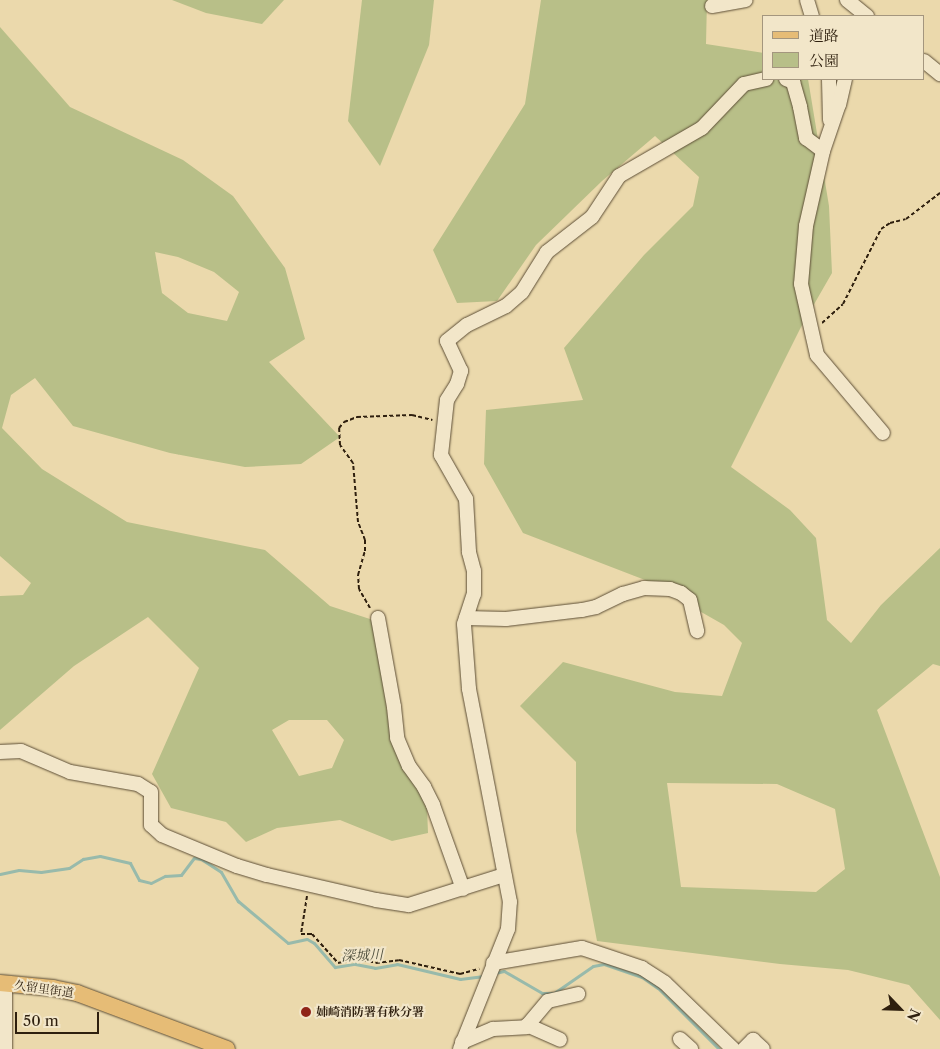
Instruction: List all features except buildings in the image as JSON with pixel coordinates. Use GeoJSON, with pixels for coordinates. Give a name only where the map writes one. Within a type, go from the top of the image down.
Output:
{"type":"FeatureCollection","features":[{"type":"Feature","properties":{"kind":"main road","name":"久留里街道"},"geometry":{"type":"LineString","coordinates":[[3,984],[53,988],[78,993],[228,1049]]}},
{"type":"Feature","properties":{"kind":"street"},"geometry":{"type":"LineString","coordinates":[[712,6],[745,0]]}},
{"type":"Feature","properties":{"kind":"street"},"geometry":{"type":"LineString","coordinates":[[807,0],[812,15]]}},
{"type":"Feature","properties":{"kind":"street"},"geometry":{"type":"LineString","coordinates":[[847,0],[865,15]]}},
{"type":"Feature","properties":{"kind":"street"},"geometry":{"type":"LineString","coordinates":[[925,62],[940,74]]}},
{"type":"Feature","properties":{"kind":"street"},"geometry":{"type":"LineString","coordinates":[[461,1046],[508,929],[510,902],[469,689],[464,624],[474,594],[474,571],[469,552],[466,499],[441,455],[447,400],[461,372],[447,340],[467,326],[506,306],[522,292],[547,252],[592,217],[619,176],[702,128],[744,84],[762,80]]}},
{"type":"Feature","properties":{"kind":"street"},"geometry":{"type":"LineString","coordinates":[[788,80],[792,82],[800,107],[806,138],[823,151]]}},
{"type":"Feature","properties":{"kind":"street"},"geometry":{"type":"LineString","coordinates":[[830,80],[830,132]]}},
{"type":"Feature","properties":{"kind":"street"},"geometry":{"type":"LineString","coordinates":[[844,81],[823,151],[805,236],[801,284],[818,355],[883,433]]}},
{"type":"Feature","properties":{"kind":"street"},"geometry":{"type":"LineString","coordinates":[[466,618],[506,618],[582,610],[596,607],[623,594],[644,588],[670,589],[681,593],[690,600],[697,631]]}},
{"type":"Feature","properties":{"kind":"street"},"geometry":{"type":"LineString","coordinates":[[378,618],[394,707],[397,738],[409,766],[424,786],[433,805],[463,889]]}},
{"type":"Feature","properties":{"kind":"street"},"geometry":{"type":"LineString","coordinates":[[0,752],[21,751],[70,772],[138,784],[151,792],[151,825],[162,835],[237,866],[309,884],[376,900],[410,905],[504,875]]}},
{"type":"Feature","properties":{"kind":"street"},"geometry":{"type":"LineString","coordinates":[[493,963],[582,948],[642,968],[665,984],[733,1049]]}},
{"type":"Feature","properties":{"kind":"street"},"geometry":{"type":"LineString","coordinates":[[3,984],[5,1049]]}},
{"type":"Feature","properties":{"kind":"street"},"geometry":{"type":"LineString","coordinates":[[527,1025],[548,1001],[578,994]]}},
{"type":"Feature","properties":{"kind":"street"},"geometry":{"type":"LineString","coordinates":[[461,1046],[493,1028],[527,1025],[560,1040]]}},
{"type":"Feature","properties":{"kind":"street"},"geometry":{"type":"LineString","coordinates":[[680,1039],[692,1049]]}},
{"type":"Feature","properties":{"kind":"path"},"geometry":{"type":"LineString","coordinates":[[810,320],[822,323],[843,304],[881,230],[890,223],[906,219],[928,200],[940,193]]}},
{"type":"Feature","properties":{"kind":"path"},"geometry":{"type":"LineString","coordinates":[[378,618],[363,599],[360,589],[358,575],[365,551],[365,540],[358,522],[353,463],[340,445],[339,428],[344,422],[357,417],[412,415],[444,422]]}},
{"type":"Feature","properties":{"kind":"path"},"geometry":{"type":"LineString","coordinates":[[309,884],[301,934],[312,934],[338,962],[356,959],[376,963],[399,960],[460,974],[493,963]]}},
{"type":"Feature","properties":{"kind":"green space"},"geometry":{"type":"Polygon","coordinates":[[[172,0],[284,0],[262,24],[206,13],[172,0]]]}},
{"type":"Feature","properties":{"kind":"green space"},"geometry":{"type":"Polygon","coordinates":[[[362,0],[434,0],[429,45],[380,166],[348,121],[362,0]]]}},
{"type":"Feature","properties":{"kind":"green space"},"geometry":{"type":"Polygon","coordinates":[[[541,0],[707,0],[706,44],[762,53],[762,80],[808,80],[829,206],[832,273],[801,327],[731,467],[790,510],[816,538],[827,620],[851,643],[881,605],[940,548],[940,666],[933,664],[877,710],[940,877],[940,1020],[909,985],[848,970],[780,964],[597,941],[576,831],[576,762],[520,706],[563,662],[675,692],[722,696],[742,643],[724,625],[645,580],[523,533],[484,464],[486,410],[583,400],[564,348],[644,255],[693,206],[699,177],[655,136],[602,181],[536,245],[497,301],[457,303],[433,250],[525,104],[541,0]],[[667,783],[681,887],[816,892],[845,869],[835,809],[777,784],[667,783]]]}},
{"type":"Feature","properties":{"kind":"green space"},"geometry":{"type":"Polygon","coordinates":[[[0,27],[70,107],[183,160],[233,196],[285,268],[305,339],[269,362],[340,437],[301,464],[245,467],[170,453],[73,426],[35,378],[11,395],[2,428],[42,469],[127,522],[265,550],[330,606],[373,620],[390,729],[427,807],[428,833],[392,841],[340,820],[277,828],[246,842],[226,822],[171,808],[152,774],[199,668],[148,617],[74,666],[0,730],[0,596],[23,595],[31,583],[0,556],[0,27]],[[155,252],[162,293],[188,313],[227,321],[239,292],[214,272],[178,257],[155,252]],[[289,720],[272,730],[299,776],[332,768],[344,740],[327,720],[289,720]]]}},
{"type":"Feature","properties":{"kind":"waterway","name":"深城川"},"geometry":{"type":"LineString","coordinates":[[0,874],[19,870],[41,872],[69,868],[83,859],[100,856],[130,863],[139,880],[151,883],[165,876],[181,875],[194,858],[201,859],[221,872],[238,901],[288,943],[307,939],[314,943],[335,967],[355,964],[375,968],[397,964],[460,979],[484,976]]}},
{"type":"Feature","properties":{"kind":"waterway","name":"深城川"},"geometry":{"type":"LineString","coordinates":[[495,973],[504,971],[542,993],[554,993],[593,966],[604,964],[642,977],[658,988],[719,1049]]}},
{"type":"Feature","properties":{"kind":"place","name":"姉崎消防署有秋分署"},"geometry":{"type":"Point","coordinates":[306,1012]}}]}
